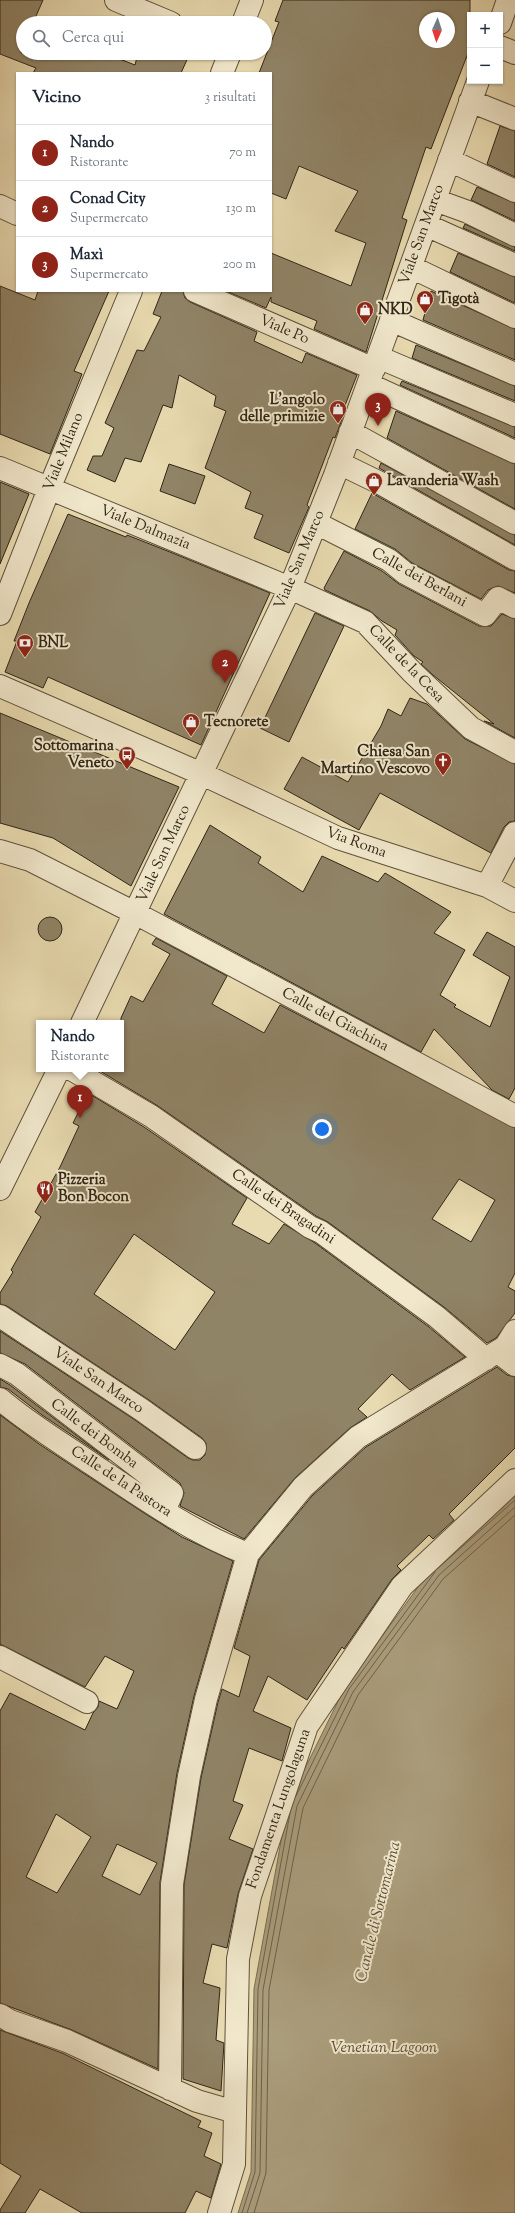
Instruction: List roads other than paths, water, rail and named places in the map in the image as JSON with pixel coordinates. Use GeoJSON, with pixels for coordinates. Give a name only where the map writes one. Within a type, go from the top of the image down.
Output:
{"type":"FeatureCollection","features":[{"type":"Feature","properties":{"kind":"street"},"geometry":{"type":"LineString","coordinates":[[116,0],[154,16]]}},
{"type":"Feature","properties":{"kind":"street"},"geometry":{"type":"LineString","coordinates":[[246,16],[252,0]]}},
{"type":"Feature","properties":{"kind":"street"},"geometry":{"type":"LineString","coordinates":[[503,14],[508,0]]}},
{"type":"Feature","properties":{"kind":"street"},"geometry":{"type":"LineString","coordinates":[[502,48],[515,53]]}},
{"type":"Feature","properties":{"kind":"street"},"geometry":{"type":"LineString","coordinates":[[222,72],[227,60]]}},
{"type":"Feature","properties":{"kind":"street","name":"Viale San Marco"},"geometry":{"type":"LineString","coordinates":[[83,1020],[136,913],[290,588],[339,463],[477,84]]}},
{"type":"Feature","properties":{"kind":"street"},"geometry":{"type":"LineString","coordinates":[[470,101],[515,119]]}},
{"type":"Feature","properties":{"kind":"street"},"geometry":{"type":"LineString","coordinates":[[449,160],[515,191]]}},
{"type":"Feature","properties":{"kind":"street"},"geometry":{"type":"LineString","coordinates":[[435,200],[468,212],[515,235]]}},
{"type":"Feature","properties":{"kind":"street"},"geometry":{"type":"LineString","coordinates":[[0,206],[16,214]]}},
{"type":"Feature","properties":{"kind":"street"},"geometry":{"type":"LineString","coordinates":[[426,225],[515,265]]}},
{"type":"Feature","properties":{"kind":"street"},"geometry":{"type":"LineString","coordinates":[[410,267],[515,317]]}},
{"type":"Feature","properties":{"kind":"street","name":"Viale Milano"},"geometry":{"type":"LineString","coordinates":[[0,614],[49,489],[131,292]]}},
{"type":"Feature","properties":{"kind":"street","name":"Viale Po"},"geometry":{"type":"LineString","coordinates":[[197,292],[373,370]]}},
{"type":"Feature","properties":{"kind":"street"},"geometry":{"type":"LineString","coordinates":[[391,320],[515,374]]}},
{"type":"Feature","properties":{"kind":"street"},"geometry":{"type":"LineString","coordinates":[[373,370],[515,414]]}},
{"type":"Feature","properties":{"kind":"street"},"geometry":{"type":"LineString","coordinates":[[373,370],[515,452]]}},
{"type":"Feature","properties":{"kind":"street"},"geometry":{"type":"LineString","coordinates":[[350,432],[515,523]]}},
{"type":"Feature","properties":{"kind":"street"},"geometry":{"type":"LineString","coordinates":[[339,463],[380,483],[515,559]]}},
{"type":"Feature","properties":{"kind":"street","name":"Viale Dalmazia"},"geometry":{"type":"LineString","coordinates":[[0,468],[290,588]]}},
{"type":"Feature","properties":{"kind":"street","name":"Calle dei Berlani"},"geometry":{"type":"LineString","coordinates":[[316,522],[389,560],[405,573],[485,615],[498,598],[515,606]]}},
{"type":"Feature","properties":{"kind":"street","name":"Calle de la Cesa"},"geometry":{"type":"LineString","coordinates":[[290,588],[365,622],[412,672],[471,728],[515,752]]}},
{"type":"Feature","properties":{"kind":"street","name":"Via Roma"},"geometry":{"type":"LineString","coordinates":[[0,686],[202,774],[338,838],[487,886],[515,901]]}},
{"type":"Feature","properties":{"kind":"street"},"geometry":{"type":"LineString","coordinates":[[487,886],[515,833]]}},
{"type":"Feature","properties":{"kind":"street","name":"Calle del Giachina"},"geometry":{"type":"LineString","coordinates":[[0,851],[30,860],[136,913],[515,1116]]}},
{"type":"Feature","properties":{"kind":"street"},"geometry":{"type":"LineString","coordinates":[[0,1189],[5,1165],[57,1072]]}},
{"type":"Feature","properties":{"kind":"street","name":"Calle dei Bragadini"},"geometry":{"type":"LineString","coordinates":[[76,1072],[150,1116],[310,1227],[322,1232],[436,1317],[492,1355],[515,1365]]}},
{"type":"Feature","properties":{"kind":"street","name":"Viale San Marco"},"geometry":{"type":"LineString","coordinates":[[0,1316],[142,1410],[194,1448]]}},
{"type":"Feature","properties":{"kind":"street"},"geometry":{"type":"LineString","coordinates":[[170,2089],[172,1884],[189,1776],[206,1699],[248,1554],[303,1487],[358,1437],[506,1347],[515,1331]]}},
{"type":"Feature","properties":{"kind":"street","name":"Calle dei Bomba"},"geometry":{"type":"LineString","coordinates":[[0,1365],[17,1374],[116,1452],[161,1483],[172,1493],[164,1511]]}},
{"type":"Feature","properties":{"kind":"street","name":"Calle de la Pastora"},"geometry":{"type":"LineString","coordinates":[[0,1399],[55,1439],[164,1511],[220,1543],[248,1554]]}},
{"type":"Feature","properties":{"kind":"street","name":"Fondamenta Lungolaguna"},"geometry":{"type":"LineString","coordinates":[[219,2213],[234,2164],[238,1959],[250,1896],[307,1726],[402,1586],[515,1480]]}},
{"type":"Feature","properties":{"kind":"street"},"geometry":{"type":"LineString","coordinates":[[0,1657],[87,1702]]}},
{"type":"Feature","properties":{"kind":"street"},"geometry":{"type":"LineString","coordinates":[[0,2015],[10,2021],[67,2041],[197,2101],[235,2112]]}},
{"type":"Feature","properties":{"kind":"water","name":"Venetian Lagoon"},"geometry":{"type":"Polygon","coordinates":[[[515,1495],[515,2213],[238,2213],[251,2172],[254,1989],[288,1803],[345,1687],[432,1568],[515,1495]]]}},
{"type":"Feature","properties":{"kind":"place","name":"Tigotà"},"geometry":{"type":"Point","coordinates":[425,314]}},
{"type":"Feature","properties":{"kind":"place","name":"NKD"},"geometry":{"type":"Point","coordinates":[365,325]}},
{"type":"Feature","properties":{"kind":"place","name":"L'angolo delle primizie"},"geometry":{"type":"Point","coordinates":[338,424]}},
{"type":"Feature","properties":{"kind":"place","name":"Maxì"},"geometry":{"type":"Point","coordinates":[378,426]}},
{"type":"Feature","properties":{"kind":"place","name":"Lavanderia Wash"},"geometry":{"type":"Point","coordinates":[374,496]}},
{"type":"Feature","properties":{"kind":"place","name":"BNL"},"geometry":{"type":"Point","coordinates":[25,658]}},
{"type":"Feature","properties":{"kind":"place","name":"Conad City"},"geometry":{"type":"Point","coordinates":[225,683]}},
{"type":"Feature","properties":{"kind":"place","name":"Tecnorete"},"geometry":{"type":"Point","coordinates":[191,737]}},
{"type":"Feature","properties":{"kind":"place","name":"Sottomarina Veneto"},"geometry":{"type":"Point","coordinates":[127,770]}},
{"type":"Feature","properties":{"kind":"place","name":"Chiesa San Martino Vescovo"},"geometry":{"type":"Point","coordinates":[443,776]}},
{"type":"Feature","properties":{"kind":"place","name":"Nando"},"geometry":{"type":"Point","coordinates":[80,1118]}},
{"type":"Feature","properties":{"kind":"place","name":"Pizzeria Bon Bocon"},"geometry":{"type":"Point","coordinates":[45,1204]}},
{"type":"Feature","properties":{"kind":"water label","name":"Canale di Sottomarina"},"geometry":{"type":"Point","coordinates":[379,1912]}}]}
